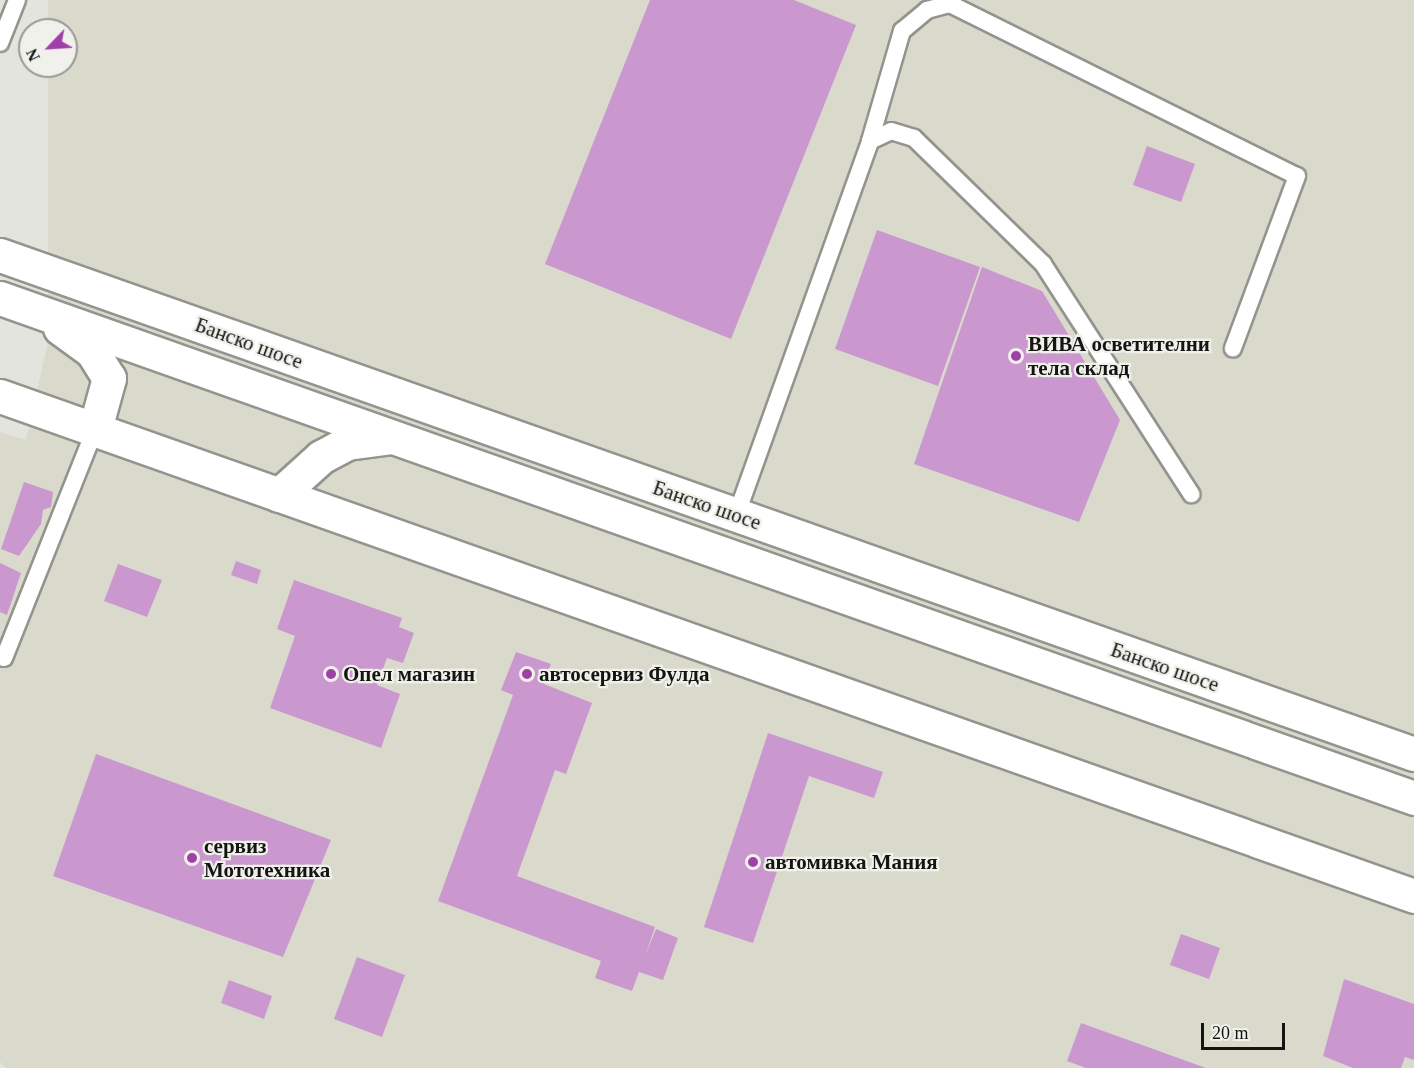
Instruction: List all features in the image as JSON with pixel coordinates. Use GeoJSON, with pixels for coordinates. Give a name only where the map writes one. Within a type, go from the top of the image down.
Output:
{"type":"FeatureCollection","features":[{"type":"Feature","properties":{"kind":"main road","name":"Банско шосе"},"geometry":{"type":"LineString","coordinates":[[0,255],[1414,754]]}},
{"type":"Feature","properties":{"kind":"main road","name":"Банско шосе"},"geometry":{"type":"LineString","coordinates":[[0,298],[403,437],[1414,798]]}},
{"type":"Feature","properties":{"kind":"main road"},"geometry":{"type":"LineString","coordinates":[[34,310],[104,364],[109,378],[94,429]]}},
{"type":"Feature","properties":{"kind":"main road"},"geometry":{"type":"LineString","coordinates":[[0,396],[1414,896]]}},
{"type":"Feature","properties":{"kind":"main road"},"geometry":{"type":"LineString","coordinates":[[279,495],[321,457],[347,443],[403,437]]}},
{"type":"Feature","properties":{"kind":"lane"},"geometry":{"type":"LineString","coordinates":[[0,43],[17,0]]}},
{"type":"Feature","properties":{"kind":"lane"},"geometry":{"type":"LineString","coordinates":[[736,516],[870,141],[902,31],[927,10],[950,4],[1297,176],[1233,348]]}},
{"type":"Feature","properties":{"kind":"lane"},"geometry":{"type":"LineString","coordinates":[[870,141],[891,131],[914,138],[1043,264],[1191,494]]}},
{"type":"Feature","properties":{"kind":"lane"},"geometry":{"type":"LineString","coordinates":[[4,658],[94,429]]}},
{"type":"Feature","properties":{"kind":"shaded area"},"geometry":{"type":"Polygon","coordinates":[[[48,0],[1414,0],[1414,1068],[6,1068],[0,1062],[0,432],[26,440],[48,342],[48,78],[78,78],[78,18],[48,18],[48,0]]]}},
{"type":"Feature","properties":{"kind":"building"},"geometry":{"type":"Polygon","coordinates":[[[650,0],[794,0],[856,25],[731,339],[545,264],[650,0]]]}},
{"type":"Feature","properties":{"kind":"building"},"geometry":{"type":"Polygon","coordinates":[[[1147,146],[1195,164],[1181,202],[1133,185],[1147,146]]]}},
{"type":"Feature","properties":{"kind":"building"},"geometry":{"type":"Polygon","coordinates":[[[877,230],[980,267],[938,386],[835,349],[877,230]]]}},
{"type":"Feature","properties":{"kind":"building","name":"ВИВА осветителни тела склад"},"geometry":{"type":"Polygon","coordinates":[[[982,267],[1042,291],[1120,420],[1079,522],[914,464],[982,267]]]}},
{"type":"Feature","properties":{"kind":"building"},"geometry":{"type":"Polygon","coordinates":[[[24,482],[53,492],[51,507],[43,510],[41,524],[19,556],[1,549],[24,482]]]}},
{"type":"Feature","properties":{"kind":"building"},"geometry":{"type":"Polygon","coordinates":[[[236,561],[261,570],[257,584],[231,575],[236,561]]]}},
{"type":"Feature","properties":{"kind":"building"},"geometry":{"type":"Polygon","coordinates":[[[0,563],[21,573],[7,615],[0,612],[0,563]]]}},
{"type":"Feature","properties":{"kind":"building"},"geometry":{"type":"Polygon","coordinates":[[[118,564],[162,580],[147,617],[104,601],[118,564]]]}},
{"type":"Feature","properties":{"kind":"building","name":"Опел магазин"},"geometry":{"type":"Polygon","coordinates":[[[294,580],[402,618],[399,627],[414,633],[403,663],[387,658],[377,685],[400,694],[381,748],[270,708],[295,636],[277,629],[294,580]]]}},
{"type":"Feature","properties":{"kind":"building"},"geometry":{"type":"Polygon","coordinates":[[[516,652],[551,664],[544,684],[592,703],[566,774],[555,770],[517,876],[655,927],[645,956],[656,929],[678,938],[663,980],[639,972],[632,991],[595,978],[601,961],[438,901],[513,695],[501,690],[516,652]]]}},
{"type":"Feature","properties":{"kind":"building","name":"автомивка Мания"},"geometry":{"type":"Polygon","coordinates":[[[768,733],[883,772],[874,798],[809,776],[753,943],[704,927],[768,733]]]}},
{"type":"Feature","properties":{"kind":"building","name":"сервиз Мототехника"},"geometry":{"type":"Polygon","coordinates":[[[96,754],[331,840],[283,957],[53,876],[96,754]]]}},
{"type":"Feature","properties":{"kind":"building"},"geometry":{"type":"Polygon","coordinates":[[[1181,934],[1220,948],[1209,979],[1170,965],[1181,934]]]}},
{"type":"Feature","properties":{"kind":"building"},"geometry":{"type":"Polygon","coordinates":[[[357,957],[405,975],[382,1037],[334,1019],[357,957]]]}},
{"type":"Feature","properties":{"kind":"building"},"geometry":{"type":"Polygon","coordinates":[[[1344,979],[1414,1004],[1414,1060],[1405,1057],[1401,1068],[1353,1068],[1323,1056],[1344,979]]]}},
{"type":"Feature","properties":{"kind":"building"},"geometry":{"type":"Polygon","coordinates":[[[229,980],[272,996],[264,1019],[221,1003],[229,980]]]}},
{"type":"Feature","properties":{"kind":"building"},"geometry":{"type":"Polygon","coordinates":[[[1081,1023],[1206,1068],[1086,1068],[1067,1061],[1081,1023]]]}},
{"type":"Feature","properties":{"kind":"place","name":"ВИВА осветителни тела склад"},"geometry":{"type":"Point","coordinates":[1016,356]}},
{"type":"Feature","properties":{"kind":"place","name":"Опел магазин"},"geometry":{"type":"Point","coordinates":[331,674]}},
{"type":"Feature","properties":{"kind":"place","name":"автосервиз Фулда"},"geometry":{"type":"Point","coordinates":[527,674]}},
{"type":"Feature","properties":{"kind":"place","name":"сервиз Мототехника"},"geometry":{"type":"Point","coordinates":[192,858]}},
{"type":"Feature","properties":{"kind":"place","name":"автомивка Мания"},"geometry":{"type":"Point","coordinates":[753,862]}}]}
